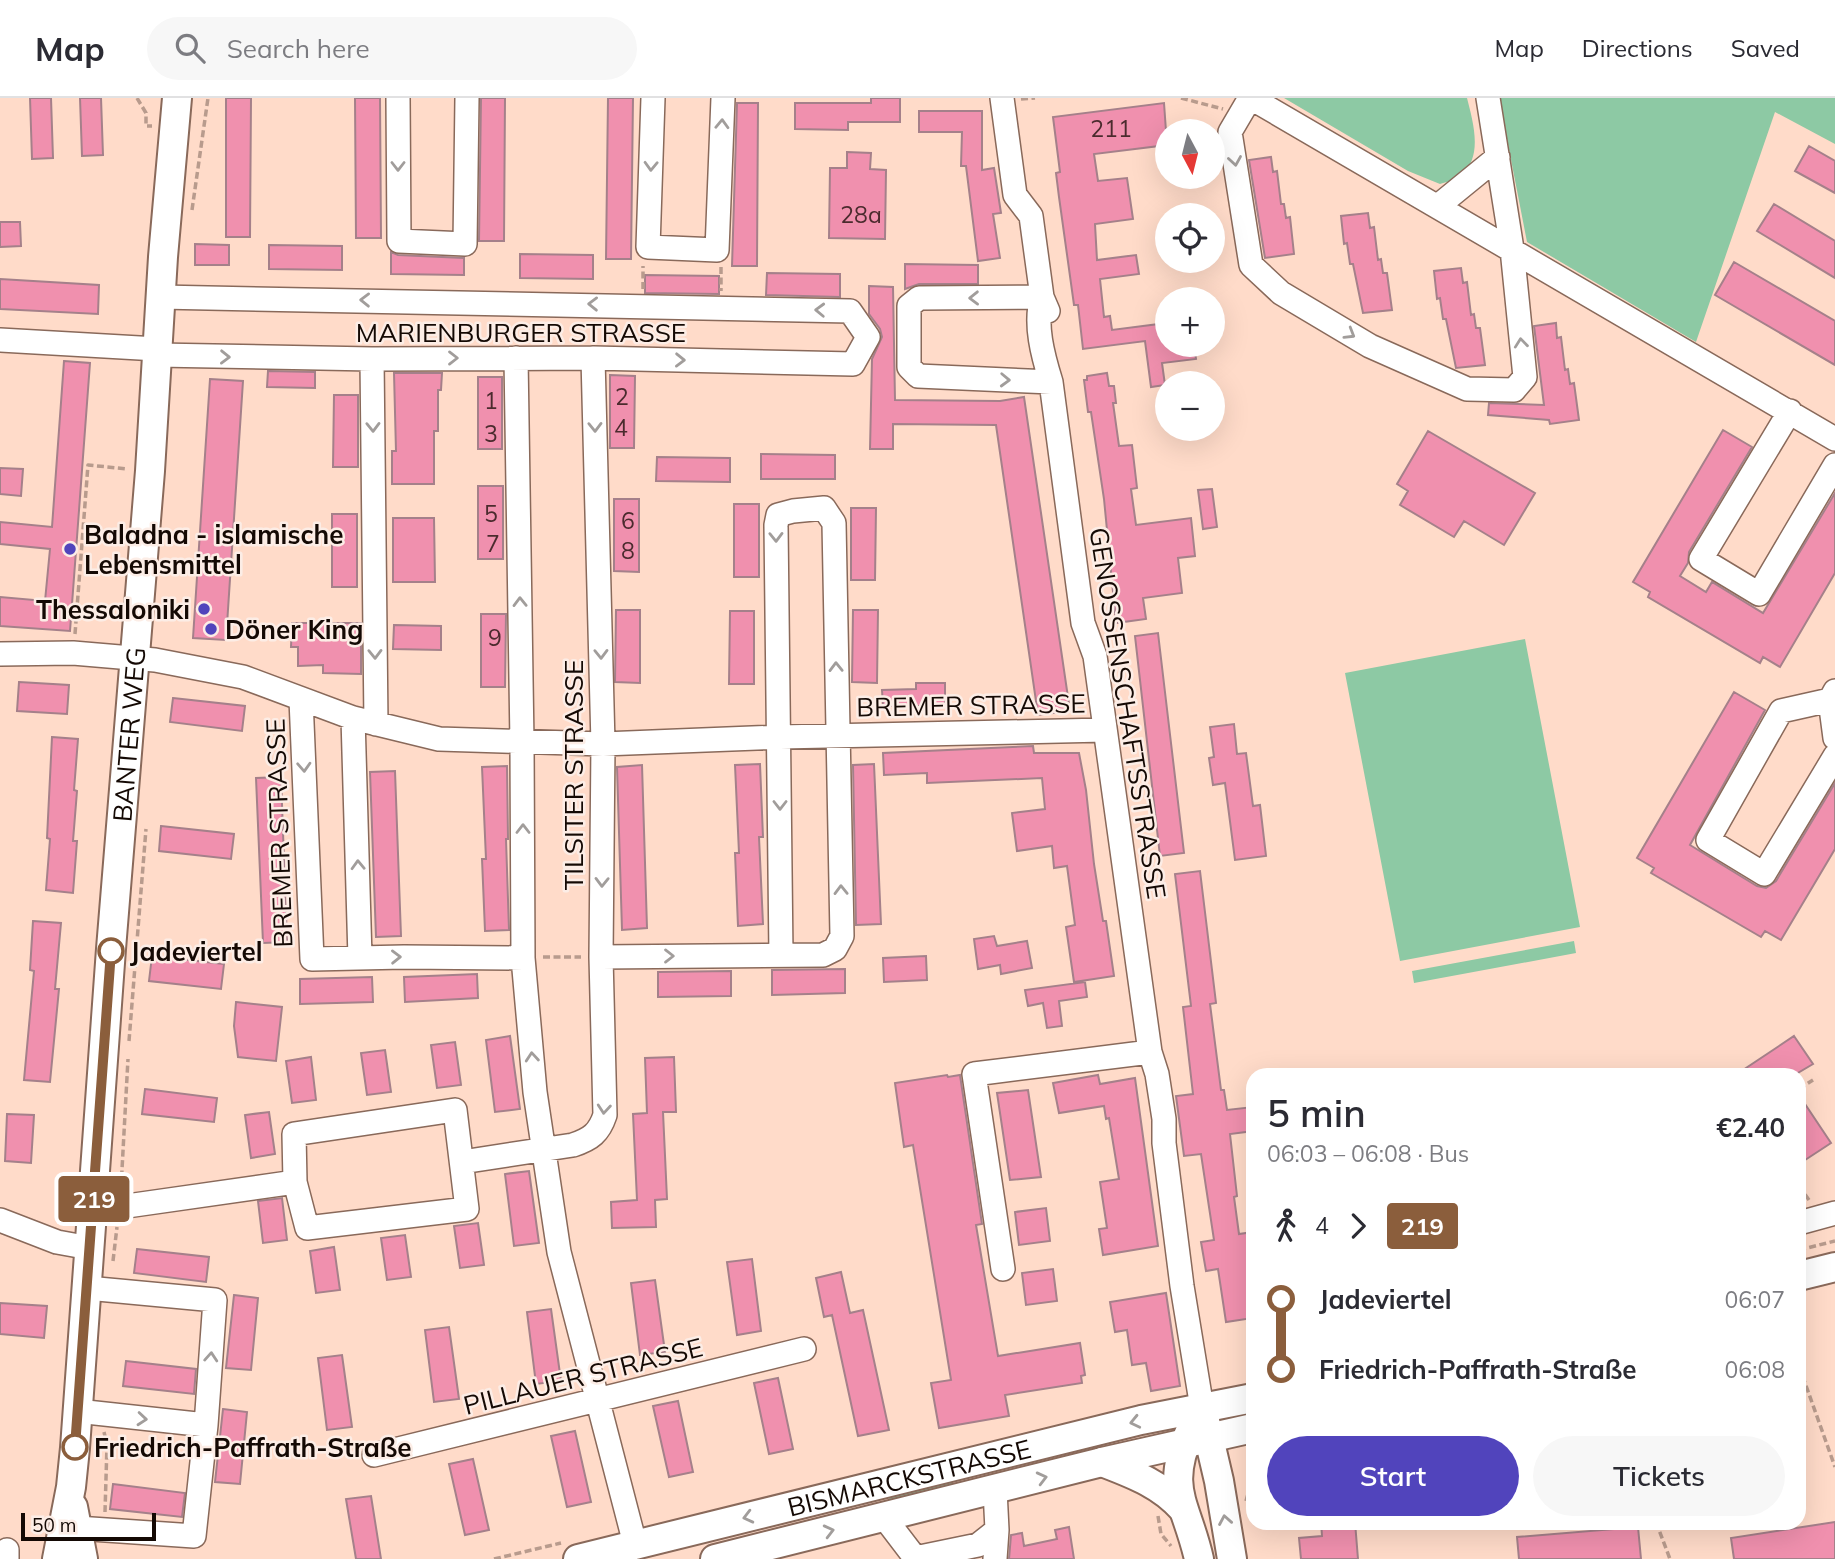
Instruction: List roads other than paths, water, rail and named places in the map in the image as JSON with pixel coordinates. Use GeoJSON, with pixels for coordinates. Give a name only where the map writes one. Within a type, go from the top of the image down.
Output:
{"type":"FeatureCollection","features":[{"type":"Feature","properties":{"kind":"main road","name":"BANTER WEG"},"geometry":{"type":"LineString","coordinates":[[83,1559],[81,1529],[71,1487],[89,1413],[98,1290],[90,1248],[107,1207],[110,963],[136,658],[160,297],[177,98]]}},
{"type":"Feature","properties":{"kind":"main road"},"geometry":{"type":"LineString","coordinates":[[1806,1274],[1835,1267]]}},
{"type":"Feature","properties":{"kind":"main road","name":"BISMARCKSTRASSE"},"geometry":{"type":"LineString","coordinates":[[578,1559],[1141,1420],[1246,1399]]}},
{"type":"Feature","properties":{"kind":"main road"},"geometry":{"type":"LineString","coordinates":[[1172,1507],[1178,1491],[1177,1475],[1197,1440],[1202,1408]]}},
{"type":"Feature","properties":{"kind":"main road","name":"BISMARCKSTRASSE"},"geometry":{"type":"LineString","coordinates":[[715,1559],[1102,1462],[1246,1430]]}},
{"type":"Feature","properties":{"kind":"main road"},"geometry":{"type":"LineString","coordinates":[[1197,1440],[1232,1559]]}},
{"type":"Feature","properties":{"kind":"main road"},"geometry":{"type":"LineString","coordinates":[[1102,1462],[1149,1482],[1170,1495],[1187,1555]]}},
{"type":"Feature","properties":{"kind":"main road","name":"BANTER WEG"},"geometry":{"type":"LineString","coordinates":[[57,1559],[81,1529]]}},
{"type":"Feature","properties":{"kind":"main road","name":"BANTER WEG"},"geometry":{"type":"LineString","coordinates":[[66,1559],[81,1529]]}},
{"type":"Feature","properties":{"kind":"street"},"geometry":{"type":"LineString","coordinates":[[398,98],[399,241],[465,244],[467,98]]}},
{"type":"Feature","properties":{"kind":"street"},"geometry":{"type":"LineString","coordinates":[[653,98],[648,247],[717,250],[723,98]]}},
{"type":"Feature","properties":{"kind":"street","name":"GENOSSENSCHAFTSSTRASSE"},"geometry":{"type":"LineString","coordinates":[[1002,98],[1015,195],[1031,216],[1042,297],[1051,318],[1057,360],[1051,382],[1083,623],[1095,656],[1150,1052],[1146,1079],[1152,1124],[1164,1143],[1188,1333],[1202,1408]]}},
{"type":"Feature","properties":{"kind":"street"},"geometry":{"type":"LineString","coordinates":[[1488,98],[1512,249],[1525,377],[1514,390],[1467,389],[1370,346],[1280,293],[1251,265],[1230,132],[1245,103],[1438,206],[1512,249],[1611,307],[1790,411],[1835,439]]}},
{"type":"Feature","properties":{"kind":"street"},"geometry":{"type":"LineString","coordinates":[[1438,206],[1498,157]]}},
{"type":"Feature","properties":{"kind":"street","name":"MARIENBURGER STRASSE"},"geometry":{"type":"LineString","coordinates":[[0,341],[157,352],[372,359],[593,358],[853,364],[868,337],[850,311],[160,297]]}},
{"type":"Feature","properties":{"kind":"street"},"geometry":{"type":"LineString","coordinates":[[1042,297],[919,298],[909,306],[909,367],[918,376],[1051,382]]}},
{"type":"Feature","properties":{"kind":"street"},"geometry":{"type":"LineString","coordinates":[[868,337],[908,339]]}},
{"type":"Feature","properties":{"kind":"street","name":"TILSITER STRASSE"},"geometry":{"type":"LineString","coordinates":[[516,358],[523,958],[536,1091],[559,1252],[635,1544]]}},
{"type":"Feature","properties":{"kind":"street","name":"TILSITER STRASSE"},"geometry":{"type":"LineString","coordinates":[[545,1148],[573,1145],[590,1139],[601,1128],[605,1115],[601,957],[603,744],[593,358]]}},
{"type":"Feature","properties":{"kind":"street"},"geometry":{"type":"LineString","coordinates":[[372,359],[376,724]]}},
{"type":"Feature","properties":{"kind":"street"},"geometry":{"type":"LineString","coordinates":[[1790,411],[1701,559],[1759,594],[1835,465]]}},
{"type":"Feature","properties":{"kind":"street","name":"BREMER STRASSE"},"geometry":{"type":"LineString","coordinates":[[601,957],[823,955],[835,949],[842,936],[834,523],[824,508],[778,515],[775,525],[781,955]]}},
{"type":"Feature","properties":{"kind":"street","name":"BREMER STRASSE"},"geometry":{"type":"LineString","coordinates":[[0,654],[74,653],[136,658],[243,677],[353,718],[439,739],[603,744],[837,735],[1105,730]]}},
{"type":"Feature","properties":{"kind":"street"},"geometry":{"type":"LineString","coordinates":[[1835,738],[1833,695],[1781,711],[1708,841],[1764,874],[1835,756]]}},
{"type":"Feature","properties":{"kind":"street","name":"BREMER STRASSE"},"geometry":{"type":"LineString","coordinates":[[301,699],[312,959],[523,958]]}},
{"type":"Feature","properties":{"kind":"street"},"geometry":{"type":"LineString","coordinates":[[353,718],[360,958]]}},
{"type":"Feature","properties":{"kind":"street"},"geometry":{"type":"LineString","coordinates":[[1003,1269],[974,1074],[1150,1052]]}},
{"type":"Feature","properties":{"kind":"street"},"geometry":{"type":"LineString","coordinates":[[455,1110],[462,1162],[467,1209],[307,1228],[295,1182],[294,1134],[455,1110]]}},
{"type":"Feature","properties":{"kind":"street"},"geometry":{"type":"LineString","coordinates":[[462,1162],[545,1148]]}},
{"type":"Feature","properties":{"kind":"street"},"geometry":{"type":"LineString","coordinates":[[107,1207],[295,1182]]}},
{"type":"Feature","properties":{"kind":"street"},"geometry":{"type":"LineString","coordinates":[[1806,1221],[1835,1213]]}},
{"type":"Feature","properties":{"kind":"street"},"geometry":{"type":"LineString","coordinates":[[0,1220],[57,1242],[90,1248]]}},
{"type":"Feature","properties":{"kind":"street"},"geometry":{"type":"LineString","coordinates":[[81,1529],[194,1536],[206,1425],[215,1300],[98,1290]]}},
{"type":"Feature","properties":{"kind":"street","name":"PILLAUER STRASSE"},"geometry":{"type":"LineString","coordinates":[[374,1455],[598,1402],[804,1349]]}},
{"type":"Feature","properties":{"kind":"street"},"geometry":{"type":"LineString","coordinates":[[89,1413],[206,1425]]}},
{"type":"Feature","properties":{"kind":"street"},"geometry":{"type":"LineString","coordinates":[[995,1490],[995,1559]]}},
{"type":"Feature","properties":{"kind":"street"},"geometry":{"type":"LineString","coordinates":[[884,1517],[915,1559],[978,1545],[997,1530]]}},
{"type":"Feature","properties":{"kind":"place","name":"Baladna - islamische Lebensmittel"},"geometry":{"type":"Point","coordinates":[70,549]}},
{"type":"Feature","properties":{"kind":"place","name":"Thessaloniki"},"geometry":{"type":"Point","coordinates":[204,609]}},
{"type":"Feature","properties":{"kind":"place","name":"Döner King"},"geometry":{"type":"Point","coordinates":[211,629]}},
{"type":"Feature","properties":{"kind":"place","name":"Jadeviertel"},"geometry":{"type":"Point","coordinates":[111,951]}},
{"type":"Feature","properties":{"kind":"place","name":"Friedrich-Paffrath-Straße"},"geometry":{"type":"Point","coordinates":[75,1447]}}]}
